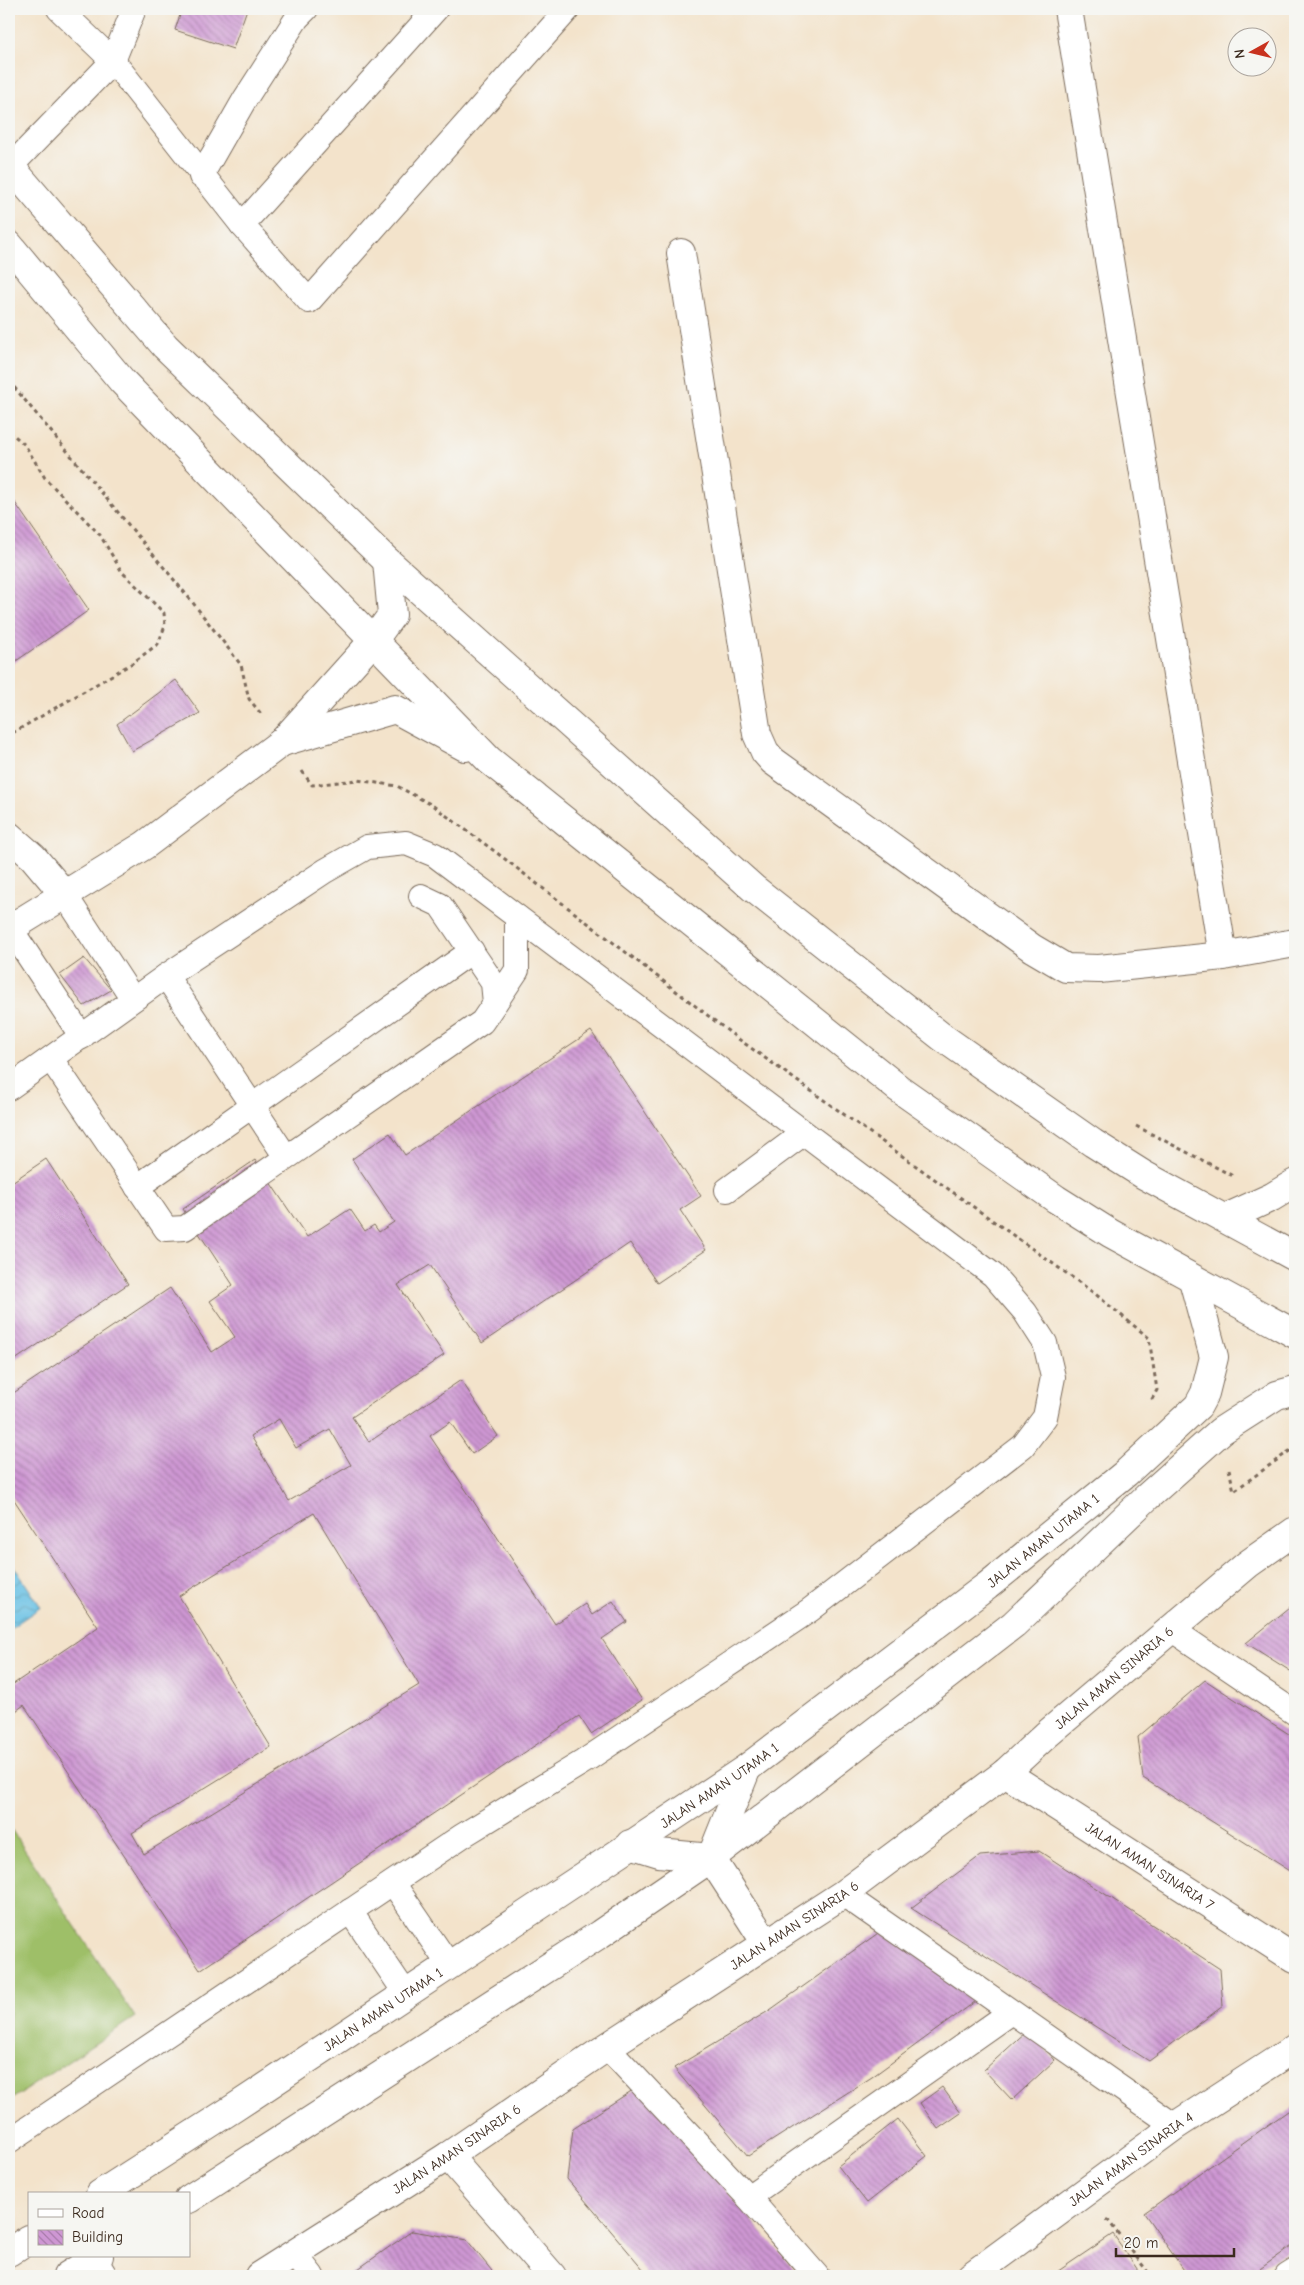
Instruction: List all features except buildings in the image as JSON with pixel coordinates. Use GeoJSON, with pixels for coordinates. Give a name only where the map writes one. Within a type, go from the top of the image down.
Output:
{"type":"FeatureCollection","features":[{"type":"Feature","properties":{"kind":"street"},"geometry":{"type":"LineString","coordinates":[[1068,9],[1223,956]]}},
{"type":"Feature","properties":{"kind":"street"},"geometry":{"type":"LineString","coordinates":[[9,166],[165,346],[387,561],[753,888],[942,1037],[1093,1143],[1144,1175],[1295,1256]]}},
{"type":"Feature","properties":{"kind":"street"},"geometry":{"type":"LineString","coordinates":[[9,245],[122,381],[489,760],[898,1088],[1056,1199],[1110,1233],[1295,1334]]}},
{"type":"Feature","properties":{"kind":"street"},"geometry":{"type":"LineString","coordinates":[[681,253],[757,734],[765,752],[773,761],[1032,948],[1066,968],[1099,969],[1223,956],[1295,943]]}},
{"type":"Feature","properties":{"kind":"street"},"geometry":{"type":"LineString","coordinates":[[10,928],[144,845],[282,742],[373,641],[392,615],[387,561]]}},
{"type":"Feature","properties":{"kind":"street"},"geometry":{"type":"LineString","coordinates":[[282,742],[395,709],[489,760]]}},
{"type":"Feature","properties":{"kind":"street"},"geometry":{"type":"LineString","coordinates":[[9,836],[33,858],[65,895]]}},
{"type":"Feature","properties":{"kind":"street"},"geometry":{"type":"LineString","coordinates":[[1226,1218],[1272,1197],[1295,1183]]}},
{"type":"Feature","properties":{"kind":"street","name":"JALAN AMAN UTAMA 1"},"geometry":{"type":"LineString","coordinates":[[103,2192],[234,2108],[747,1768],[987,1586],[1126,1473],[1198,1406],[1205,1393],[1214,1357],[1193,1280]]}},
{"type":"Feature","properties":{"kind":"street"},"geometry":{"type":"LineString","coordinates":[[190,2198],[600,1934],[711,1858],[1014,1624],[1147,1497],[1221,1431],[1277,1395],[1295,1390]]}},
{"type":"Feature","properties":{"kind":"street","name":"JALAN AMAN SINARIA 6"},"geometry":{"type":"LineString","coordinates":[[259,2276],[448,2156],[607,2047],[843,1894],[1005,1773],[1046,1735],[1248,1564],[1295,1530]]}},
{"type":"Feature","properties":{"kind":"street"},"geometry":{"type":"LineString","coordinates":[[711,1858],[747,1768]]}},
{"type":"Feature","properties":{"kind":"street","name":"JALAN AMAN SINARIA 7"},"geometry":{"type":"LineString","coordinates":[[1005,1773],[1295,1959]]}},
{"type":"Feature","properties":{"kind":"street"},"geometry":{"type":"LineString","coordinates":[[630,1844],[659,1853],[711,1858]]}},
{"type":"Feature","properties":{"kind":"street"},"geometry":{"type":"LineString","coordinates":[[711,1858],[766,1943]]}},
{"type":"Feature","properties":{"kind":"street","name":"JALAN AMAN SINARIA 4"},"geometry":{"type":"LineString","coordinates":[[971,2276],[1085,2190],[1175,2126],[1295,2048]]}},
{"type":"Feature","properties":{"kind":"street"},"geometry":{"type":"LineString","coordinates":[[448,2156],[552,2276]]}},
{"type":"Feature","properties":{"kind":"street"},"geometry":{"type":"LineString","coordinates":[[9,2252],[28,2240]]}},
{"type":"Feature","properties":{"kind":"street"},"geometry":{"type":"LineString","coordinates":[[67,2276],[98,2264]]}},
{"type":"Feature","properties":{"kind":"lane"},"geometry":{"type":"LineString","coordinates":[[59,9],[113,61],[201,176],[309,301],[568,9]]}},
{"type":"Feature","properties":{"kind":"lane"},"geometry":{"type":"LineString","coordinates":[[9,166],[113,61],[134,9]]}},
{"type":"Feature","properties":{"kind":"lane"},"geometry":{"type":"LineString","coordinates":[[201,176],[245,99],[297,18],[306,9]]}},
{"type":"Feature","properties":{"kind":"lane"},"geometry":{"type":"LineString","coordinates":[[242,225],[436,9]]}},
{"type":"Feature","properties":{"kind":"lane"},"geometry":{"type":"LineString","coordinates":[[9,1088],[166,976],[324,871],[368,846],[406,843],[435,855],[994,1275],[1025,1312],[1045,1343],[1054,1377],[1045,1416],[1023,1446],[810,1610],[583,1762],[462,1836],[9,2141]]}},
{"type":"Feature","properties":{"kind":"lane"},"geometry":{"type":"LineString","coordinates":[[65,895],[134,999]]}},
{"type":"Feature","properties":{"kind":"lane"},"geometry":{"type":"LineString","coordinates":[[422,896],[440,905],[472,951],[493,983],[495,1003]]}},
{"type":"Feature","properties":{"kind":"lane"},"geometry":{"type":"LineString","coordinates":[[51,1059],[166,1229],[185,1228],[482,1022],[517,970],[516,917]]}},
{"type":"Feature","properties":{"kind":"lane"},"geometry":{"type":"LineString","coordinates":[[10,928],[82,1037]]}},
{"type":"Feature","properties":{"kind":"lane"},"geometry":{"type":"LineString","coordinates":[[137,1187],[472,951]]}},
{"type":"Feature","properties":{"kind":"lane"},"geometry":{"type":"LineString","coordinates":[[166,976],[286,1157]]}},
{"type":"Feature","properties":{"kind":"lane"},"geometry":{"type":"LineString","coordinates":[[727,1190],[804,1133]]}},
{"type":"Feature","properties":{"kind":"lane"},"geometry":{"type":"LineString","coordinates":[[1171,1629],[1295,1713]]}},
{"type":"Feature","properties":{"kind":"lane"},"geometry":{"type":"LineString","coordinates":[[393,1883],[449,1965]]}},
{"type":"Feature","properties":{"kind":"lane"},"geometry":{"type":"LineString","coordinates":[[843,1894],[1175,2126]]}},
{"type":"Feature","properties":{"kind":"lane"},"geometry":{"type":"LineString","coordinates":[[350,1911],[406,1994]]}},
{"type":"Feature","properties":{"kind":"lane"},"geometry":{"type":"LineString","coordinates":[[748,2196],[1011,2012]]}},
{"type":"Feature","properties":{"kind":"lane"},"geometry":{"type":"LineString","coordinates":[[607,2047],[748,2196],[817,2276]]}},
{"type":"Feature","properties":{"kind":"lane"},"geometry":{"type":"LineString","coordinates":[[294,2253],[312,2276]]}},
{"type":"Feature","properties":{"kind":"lane"},"geometry":{"type":"LineString","coordinates":[[1287,2276],[1295,2271]]}},
{"type":"Feature","properties":{"kind":"path"},"geometry":{"type":"LineString","coordinates":[[9,382],[190,599],[241,665],[249,699],[312,785],[357,780],[398,786],[432,805],[737,1038],[1094,1293],[1148,1338],[1157,1390],[1149,1404],[1198,1406]]}},
{"type":"Feature","properties":{"kind":"path"},"geometry":{"type":"LineString","coordinates":[[9,431],[25,446],[44,478],[100,535],[122,572],[164,613],[165,626],[158,644],[132,664],[9,735]]}},
{"type":"Feature","properties":{"kind":"path"},"geometry":{"type":"LineString","coordinates":[[1221,1431],[1234,1491],[1295,1447]]}},
{"type":"Feature","properties":{"kind":"path"},"geometry":{"type":"LineString","coordinates":[[1085,2190],[1151,2276]]}},
{"type":"Feature","properties":{"kind":"green space"},"geometry":{"type":"Polygon","coordinates":[[[9,1826],[135,2017],[9,2101],[9,1826]]]}},
{"type":"Feature","properties":{"kind":"water"},"geometry":{"type":"Polygon","coordinates":[[[9,1559],[41,1607],[9,1629],[9,1559]]]}}]}
